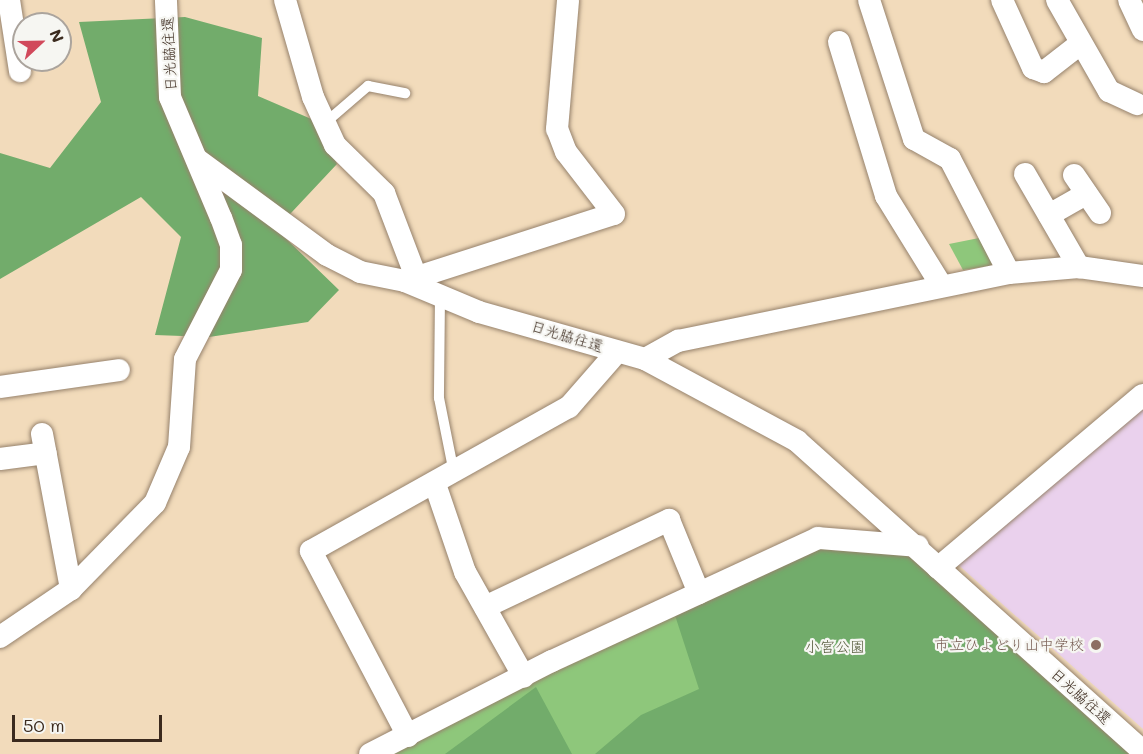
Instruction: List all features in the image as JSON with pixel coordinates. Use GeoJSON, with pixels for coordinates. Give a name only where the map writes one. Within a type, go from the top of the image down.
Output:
{"type":"FeatureCollection","features":[{"type":"Feature","properties":{"kind":"street","name":"日光脇往還"},"geometry":{"type":"LineString","coordinates":[[166,0],[170,97],[186,149],[327,255],[360,272],[410,279],[440,296],[617,352],[645,358],[797,441],[918,546],[938,568],[1143,752]]}},
{"type":"Feature","properties":{"kind":"street"},"geometry":{"type":"LineString","coordinates":[[285,0],[325,123],[335,145],[384,193],[410,279],[614,214],[566,152],[557,129],[568,0]]}},
{"type":"Feature","properties":{"kind":"street"},"geometry":{"type":"LineString","coordinates":[[869,0],[914,139],[950,159],[1009,273]]}},
{"type":"Feature","properties":{"kind":"street"},"geometry":{"type":"LineString","coordinates":[[1002,0],[1033,68],[1044,72],[1080,44]]}},
{"type":"Feature","properties":{"kind":"street"},"geometry":{"type":"LineString","coordinates":[[1057,0],[1080,44],[1109,91],[1141,104]]}},
{"type":"Feature","properties":{"kind":"street"},"geometry":{"type":"LineString","coordinates":[[1129,0],[1143,30]]}},
{"type":"Feature","properties":{"kind":"street"},"geometry":{"type":"LineString","coordinates":[[6,6],[12,33]]}},
{"type":"Feature","properties":{"kind":"street"},"geometry":{"type":"LineString","coordinates":[[839,42],[886,196],[941,285]]}},
{"type":"Feature","properties":{"kind":"street"},"geometry":{"type":"LineString","coordinates":[[0,637],[71,589],[155,503],[179,447],[178,360],[231,270],[231,245],[186,149]]}},
{"type":"Feature","properties":{"kind":"street"},"geometry":{"type":"LineString","coordinates":[[1025,174],[1079,267]]}},
{"type":"Feature","properties":{"kind":"street"},"geometry":{"type":"LineString","coordinates":[[1049,215],[1080,184],[1100,213]]}},
{"type":"Feature","properties":{"kind":"street"},"geometry":{"type":"LineString","coordinates":[[645,358],[678,341],[941,285],[1009,273],[1079,267],[1143,276]]}},
{"type":"Feature","properties":{"kind":"street"},"geometry":{"type":"LineString","coordinates":[[408,736],[311,551],[435,484],[569,407],[617,352]]}},
{"type":"Feature","properties":{"kind":"street"},"geometry":{"type":"LineString","coordinates":[[0,387],[119,370]]}},
{"type":"Feature","properties":{"kind":"street"},"geometry":{"type":"LineString","coordinates":[[938,568],[1143,395]]}},
{"type":"Feature","properties":{"kind":"street"},"geometry":{"type":"LineString","coordinates":[[0,459],[44,444],[71,589]]}},
{"type":"Feature","properties":{"kind":"street"},"geometry":{"type":"LineString","coordinates":[[435,484],[465,572],[524,677]]}},
{"type":"Feature","properties":{"kind":"street"},"geometry":{"type":"LineString","coordinates":[[485,607],[669,520],[699,593]]}},
{"type":"Feature","properties":{"kind":"street"},"geometry":{"type":"LineString","coordinates":[[370,754],[524,677],[818,538],[918,546]]}},
{"type":"Feature","properties":{"kind":"lane"},"geometry":{"type":"LineString","coordinates":[[325,123],[368,87],[405,93]]}},
{"type":"Feature","properties":{"kind":"lane"},"geometry":{"type":"LineString","coordinates":[[440,296],[439,398],[454,473]]}},
{"type":"Feature","properties":{"kind":"shaded area","name":"市立ひよどり山中学校"},"geometry":{"type":"Polygon","coordinates":[[[1143,408],[1143,729],[954,561],[1143,408]]]}},
{"type":"Feature","properties":{"kind":"green space"},"geometry":{"type":"Polygon","coordinates":[[[185,17],[262,38],[258,96],[316,121],[337,164],[276,229],[339,290],[308,322],[209,337],[155,335],[181,237],[141,197],[0,279],[0,153],[50,168],[101,102],[79,22],[185,17]]]}},
{"type":"Feature","properties":{"kind":"green space"},"geometry":{"type":"Polygon","coordinates":[[[984,237],[995,265],[963,270],[949,244],[984,237]]]}},
{"type":"Feature","properties":{"kind":"green space","name":"小宮公園"},"geometry":{"type":"Polygon","coordinates":[[[818,538],[908,550],[1136,754],[595,754],[641,715],[699,689],[670,600],[818,538]]]}},
{"type":"Feature","properties":{"kind":"green space","name":"小宮公園"},"geometry":{"type":"Polygon","coordinates":[[[670,600],[1136,754],[370,754],[670,600]]]}},
{"type":"Feature","properties":{"kind":"green space"},"geometry":{"type":"Polygon","coordinates":[[[536,687],[572,754],[445,754],[536,687]]]}},
{"type":"Feature","properties":{"kind":"place","name":"市立ひよどり山中学校"},"geometry":{"type":"Point","coordinates":[1096,645]}}]}
